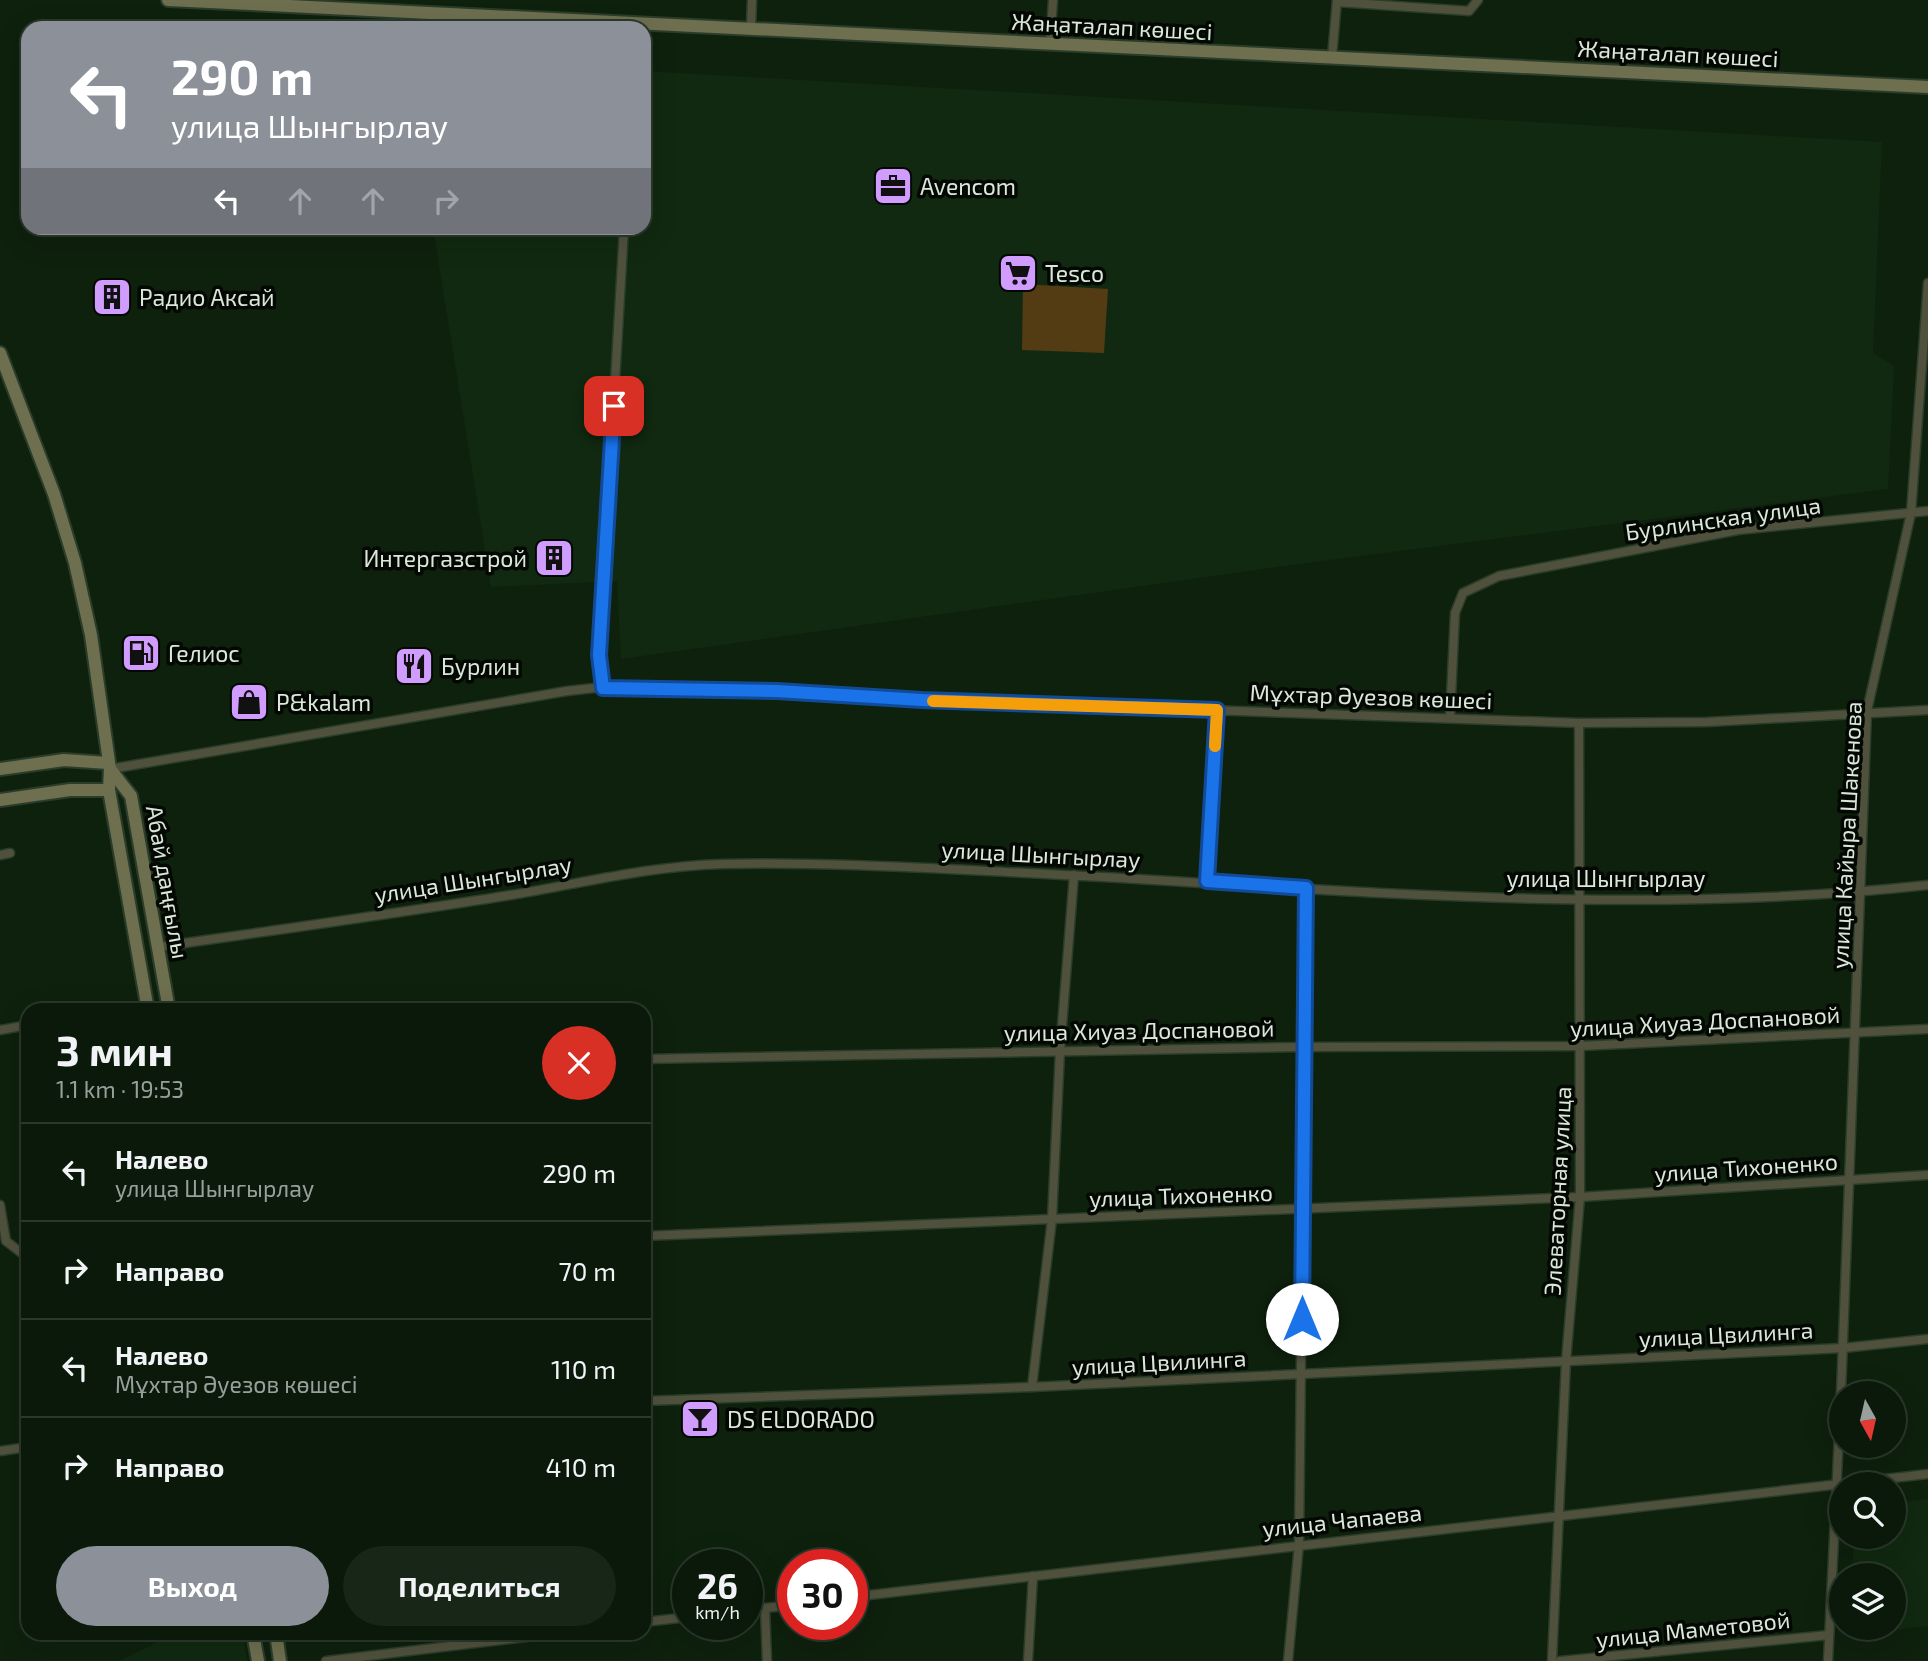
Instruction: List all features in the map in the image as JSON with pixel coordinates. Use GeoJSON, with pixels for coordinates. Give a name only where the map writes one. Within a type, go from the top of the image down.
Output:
{"type":"FeatureCollection","features":[{"type":"Feature","properties":{"kind":"main road","name":"Жаңаталап көшесі"},"geometry":{"type":"LineString","coordinates":[[168,0],[531,21]]}},
{"type":"Feature","properties":{"kind":"main road","name":"Жаңаталап көшесі"},"geometry":{"type":"LineString","coordinates":[[651,27],[751,28],[1928,88]]}},
{"type":"Feature","properties":{"kind":"main road","name":"Абай даңғылы"},"geometry":{"type":"LineString","coordinates":[[0,353],[54,494],[75,563],[93,647],[109,766],[109,790],[147,1003]]}},
{"type":"Feature","properties":{"kind":"main road"},"geometry":{"type":"LineString","coordinates":[[0,769],[64,760],[109,766]]}},
{"type":"Feature","properties":{"kind":"main road","name":"Абай даңғылы"},"geometry":{"type":"LineString","coordinates":[[109,766],[131,796],[168,1003]]}},
{"type":"Feature","properties":{"kind":"main road"},"geometry":{"type":"LineString","coordinates":[[0,800],[70,790],[109,790]]}},
{"type":"Feature","properties":{"kind":"main road"},"geometry":{"type":"LineString","coordinates":[[254,1640],[258,1661]]}},
{"type":"Feature","properties":{"kind":"main road"},"geometry":{"type":"LineString","coordinates":[[277,1640],[281,1661]]}},
{"type":"Feature","properties":{"kind":"street"},"geometry":{"type":"LineString","coordinates":[[751,28],[752,0]]}},
{"type":"Feature","properties":{"kind":"street"},"geometry":{"type":"LineString","coordinates":[[1050,44],[1054,0]]}},
{"type":"Feature","properties":{"kind":"street"},"geometry":{"type":"LineString","coordinates":[[1332,57],[1337,1],[1469,11],[1478,0]]}},
{"type":"Feature","properties":{"kind":"street"},"geometry":{"type":"LineString","coordinates":[[603,688],[599,655],[624,235]]}},
{"type":"Feature","properties":{"kind":"street","name":"улица Кайыра Шакенова"},"geometry":{"type":"LineString","coordinates":[[1842,1381],[1852,1180],[1867,712],[1911,513],[1928,286]]}},
{"type":"Feature","properties":{"kind":"street","name":"Бурлинская улица"},"geometry":{"type":"LineString","coordinates":[[1450,718],[1455,613],[1463,593],[1499,576],[1738,530],[1928,511]]}},
{"type":"Feature","properties":{"kind":"street","name":"Мұхтар Әуезов көшесі"},"geometry":{"type":"LineString","coordinates":[[109,766],[567,691],[603,688],[777,691],[922,700],[1579,723],[1707,722],[1928,710]]}},
{"type":"Feature","properties":{"kind":"street"},"geometry":{"type":"LineString","coordinates":[[1207,881],[1217,710]]}},
{"type":"Feature","properties":{"kind":"street","name":"Элеваторная улица"},"geometry":{"type":"LineString","coordinates":[[1552,1661],[1566,1361],[1580,1197],[1579,723]]}},
{"type":"Feature","properties":{"kind":"street"},"geometry":{"type":"LineString","coordinates":[[0,855],[10,853]]}},
{"type":"Feature","properties":{"kind":"street","name":"улица Шынгырлау"},"geometry":{"type":"LineString","coordinates":[[158,947],[516,894],[608,875],[667,867],[725,864],[919,867],[1580,901],[1862,892],[1928,885]]}},
{"type":"Feature","properties":{"kind":"street"},"geometry":{"type":"LineString","coordinates":[[1032,1387],[1052,1219],[1060,1051],[1074,875]]}},
{"type":"Feature","properties":{"kind":"street"},"geometry":{"type":"LineString","coordinates":[[1288,1661],[1299,1544],[1302,1047],[1306,888]]}},
{"type":"Feature","properties":{"kind":"street"},"geometry":{"type":"LineString","coordinates":[[0,1030],[21,1026]]}},
{"type":"Feature","properties":{"kind":"street","name":"улица Хиуаз Доспановой"},"geometry":{"type":"LineString","coordinates":[[651,1059],[1302,1047],[1581,1046],[1928,1029]]}},
{"type":"Feature","properties":{"kind":"street","name":"улица Тихоненко"},"geometry":{"type":"LineString","coordinates":[[651,1236],[1580,1197],[1928,1175]]}},
{"type":"Feature","properties":{"kind":"street"},"geometry":{"type":"LineString","coordinates":[[0,1205],[6,1241],[21,1253]]}},
{"type":"Feature","properties":{"kind":"street","name":"улица Цвилинга"},"geometry":{"type":"LineString","coordinates":[[651,1401],[1032,1387],[1843,1348],[1928,1339]]}},
{"type":"Feature","properties":{"kind":"street"},"geometry":{"type":"LineString","coordinates":[[0,1451],[21,1448]]}},
{"type":"Feature","properties":{"kind":"street","name":"улица Чапаева"},"geometry":{"type":"LineString","coordinates":[[1906,1476],[1928,1474]]}},
{"type":"Feature","properties":{"kind":"street","name":"улица Чапаева"},"geometry":{"type":"LineString","coordinates":[[868,1595],[1829,1485]]}},
{"type":"Feature","properties":{"kind":"street"},"geometry":{"type":"LineString","coordinates":[[1028,1661],[1033,1576]]}},
{"type":"Feature","properties":{"kind":"street"},"geometry":{"type":"LineString","coordinates":[[767,1661],[765,1608],[777,1607]]}},
{"type":"Feature","properties":{"kind":"street"},"geometry":{"type":"LineString","coordinates":[[651,1621],[672,1619]]}},
{"type":"Feature","properties":{"kind":"street","name":"улица Кайыра Шакенова"},"geometry":{"type":"LineString","coordinates":[[1828,1661],[1829,1635]]}},
{"type":"Feature","properties":{"kind":"street","name":"улица Маметовой"},"geometry":{"type":"LineString","coordinates":[[1560,1661],[1829,1635]]}},
{"type":"Feature","properties":{"kind":"street"},"geometry":{"type":"LineString","coordinates":[[326,1661],[501,1640]]}},
{"type":"Feature","properties":{"kind":"shaded area"},"geometry":{"type":"Polygon","coordinates":[[[651,71],[1882,142],[1873,353],[1894,366],[1888,489],[1306,563],[621,659],[617,581],[491,587],[434,235],[651,235],[651,71]]]}},
{"type":"Feature","properties":{"kind":"shaded area"},"geometry":{"type":"Polygon","coordinates":[[[1023,284],[1108,289],[1104,353],[1022,350],[1023,284]]]}},
{"type":"Feature","properties":{"kind":"shaded area"},"geometry":{"type":"Polygon","coordinates":[[[1928,1499],[1928,1626],[1906,1629],[1906,1563],[1853,1563],[1853,1549],[1906,1549],[1906,1502],[1928,1499]]]}},
{"type":"Feature","properties":{"kind":"shaded area"},"geometry":{"type":"Polygon","coordinates":[[[244,1640],[247,1661],[120,1661],[157,1642],[244,1640]]]}},
{"type":"Feature","properties":{"kind":"slow traffic"},"geometry":{"type":"LineString","coordinates":[[933,701],[1217,710],[1215,746]]}},
{"type":"Feature","properties":{"kind":"place","name":"Avencom"},"geometry":{"type":"Point","coordinates":[893,186]}},
{"type":"Feature","properties":{"kind":"place","name":"Tesco"},"geometry":{"type":"Point","coordinates":[1018,273]}},
{"type":"Feature","properties":{"kind":"place","name":"Радио Аксай"},"geometry":{"type":"Point","coordinates":[112,297]}},
{"type":"Feature","properties":{"kind":"place","name":"Интергазстрой"},"geometry":{"type":"Point","coordinates":[554,558]}},
{"type":"Feature","properties":{"kind":"place","name":"Гелиос"},"geometry":{"type":"Point","coordinates":[141,653]}},
{"type":"Feature","properties":{"kind":"place","name":"Бурлин"},"geometry":{"type":"Point","coordinates":[414,666]}},
{"type":"Feature","properties":{"kind":"place","name":"P&kalam"},"geometry":{"type":"Point","coordinates":[249,702]}},
{"type":"Feature","properties":{"kind":"place","name":"DS ELDORADO"},"geometry":{"type":"Point","coordinates":[700,1419]}},
{"type":"Feature","properties":{"kind":"route"},"geometry":{"type":"LineString","coordinates":[[614,406],[599,655],[603,688],[697,688],[922,700],[1217,710],[1207,881],[1306,888],[1302,1047],[1302,1319]]}}]}
